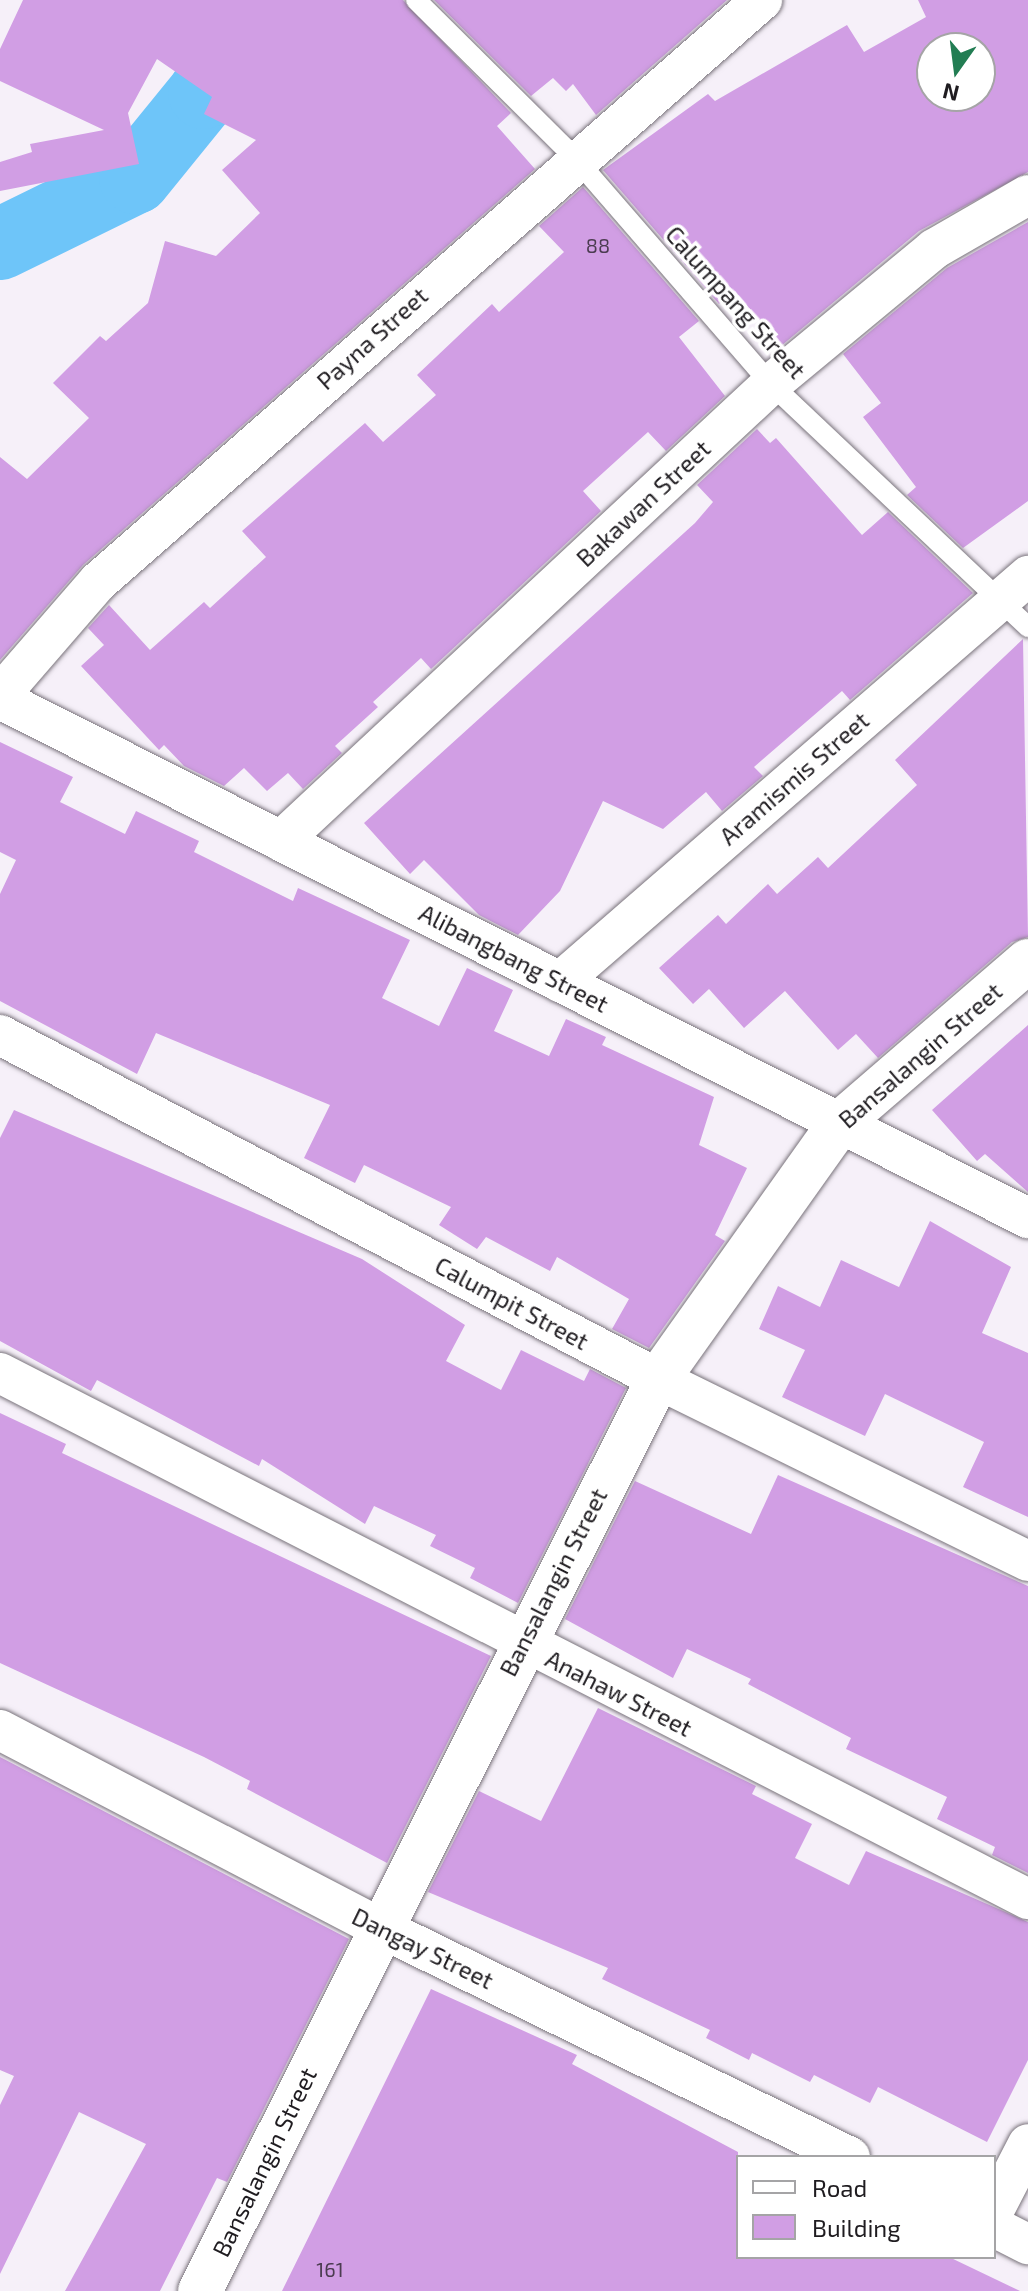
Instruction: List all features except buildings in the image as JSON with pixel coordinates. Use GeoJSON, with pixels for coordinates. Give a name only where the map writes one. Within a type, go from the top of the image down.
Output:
{"type":"FeatureCollection","features":[{"type":"Feature","properties":{"kind":"street","name":"Payna Street"},"geometry":{"type":"LineString","coordinates":[[0,697],[98,582],[575,158],[762,0]]}},
{"type":"Feature","properties":{"kind":"street","name":"Bakawan Street"},"geometry":{"type":"LineString","coordinates":[[281,841],[771,384],[934,249],[1028,195]]}},
{"type":"Feature","properties":{"kind":"street","name":"Aramismis Street"},"geometry":{"type":"LineString","coordinates":[[560,982],[1014,587]]}},
{"type":"Feature","properties":{"kind":"street","name":"Alibangbang Street"},"geometry":{"type":"LineString","coordinates":[[0,697],[1028,1218]]}},
{"type":"Feature","properties":{"kind":"street","name":"Bansalangin Street"},"geometry":{"type":"LineString","coordinates":[[200,2291],[520,1643],[658,1379],[840,1123],[1028,961]]}},
{"type":"Feature","properties":{"kind":"street","name":"Calumpit Street"},"geometry":{"type":"LineString","coordinates":[[0,1035],[658,1379],[1028,1561]]}},
{"type":"Feature","properties":{"kind":"street","name":"Anahaw Street"},"geometry":{"type":"LineString","coordinates":[[0,1373],[520,1643],[1028,1899]]}},
{"type":"Feature","properties":{"kind":"street","name":"Dangay Street"},"geometry":{"type":"LineString","coordinates":[[0,1730],[379,1927],[846,2155]]}},
{"type":"Feature","properties":{"kind":"street"},"geometry":{"type":"LineString","coordinates":[[996,2206],[1028,2144]]}},
{"type":"Feature","properties":{"kind":"street"},"geometry":{"type":"LineString","coordinates":[[996,2228],[1028,2244]]}},
{"type":"Feature","properties":{"kind":"lane","name":"Calumpang Street"},"geometry":{"type":"LineString","coordinates":[[416,0],[575,158],[771,384],[1014,587],[1028,627]]}},
{"type":"Feature","properties":{"kind":"waterway"},"geometry":{"type":"LineString","coordinates":[[0,244],[135,178],[204,93],[244,24],[275,0]]}}]}
